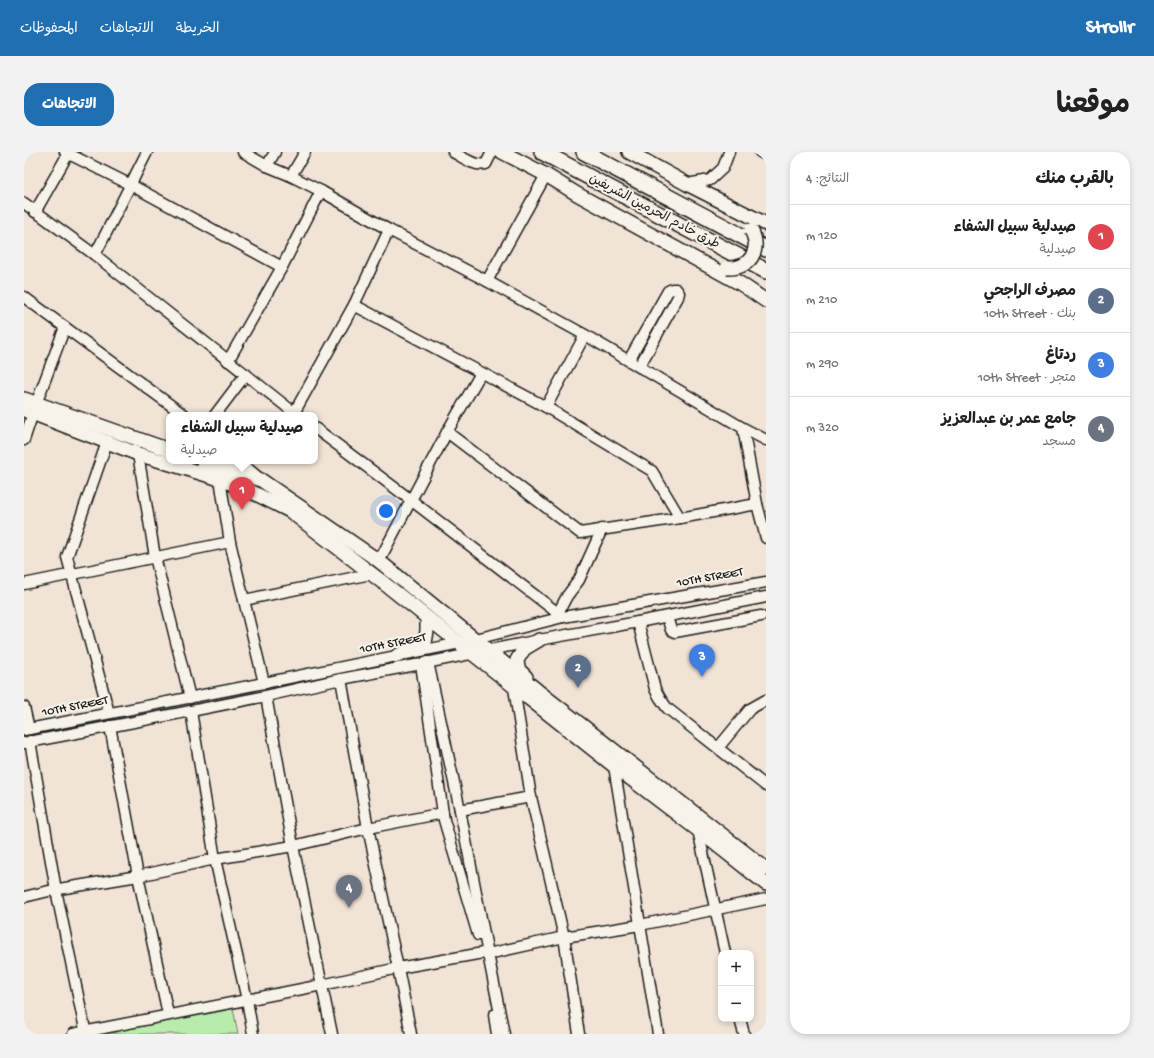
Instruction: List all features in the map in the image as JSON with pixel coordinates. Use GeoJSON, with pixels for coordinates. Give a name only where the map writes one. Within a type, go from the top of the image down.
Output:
{"type":"FeatureCollection","features":[{"type":"Feature","properties":{"kind":"highway","name":"طرق خادم الحرمين الشريفين"},"geometry":{"type":"LineString","coordinates":[[542,152],[766,271]]}},
{"type":"Feature","properties":{"kind":"highway","name":"طرق خادم الحرمين الشريفين"},"geometry":{"type":"LineString","coordinates":[[584,152],[766,249]]}},
{"type":"Feature","properties":{"kind":"main road"},"geometry":{"type":"LineString","coordinates":[[502,152],[546,175],[576,194],[641,230],[741,284],[766,295]]}},
{"type":"Feature","properties":{"kind":"main road"},"geometry":{"type":"LineString","coordinates":[[629,152],[687,184],[766,224]]}},
{"type":"Feature","properties":{"kind":"main road"},"geometry":{"type":"LineString","coordinates":[[641,230],[673,241],[727,268],[737,267],[747,263],[753,254],[755,237],[748,226],[684,191],[660,169]]}},
{"type":"Feature","properties":{"kind":"main road"},"geometry":{"type":"LineString","coordinates":[[741,284],[766,301]]}},
{"type":"Feature","properties":{"kind":"main road"},"geometry":{"type":"LineString","coordinates":[[24,399],[31,409],[107,442],[166,463]]}},
{"type":"Feature","properties":{"kind":"main road"},"geometry":{"type":"LineString","coordinates":[[31,409],[166,449]]}},
{"type":"Feature","properties":{"kind":"main road"},"geometry":{"type":"LineString","coordinates":[[171,464],[220,479],[250,491],[290,511],[766,884]]}},
{"type":"Feature","properties":{"kind":"main road"},"geometry":{"type":"LineString","coordinates":[[212,464],[261,480],[379,561],[538,691],[766,869]]}},
{"type":"Feature","properties":{"kind":"main road"},"geometry":{"type":"LineString","coordinates":[[397,656],[425,643],[427,618]]}},
{"type":"Feature","properties":{"kind":"main road"},"geometry":{"type":"LineString","coordinates":[[538,691],[518,669],[517,660],[524,649],[539,640]]}},
{"type":"Feature","properties":{"kind":"street"},"geometry":{"type":"LineString","coordinates":[[95,255],[147,152]]}},
{"type":"Feature","properties":{"kind":"street"},"geometry":{"type":"LineString","coordinates":[[243,152],[267,166],[321,191],[389,230],[487,281],[629,360],[743,428],[766,440]]}},
{"type":"Feature","properties":{"kind":"street"},"geometry":{"type":"LineString","coordinates":[[267,166],[276,152]]}},
{"type":"Feature","properties":{"kind":"street"},"geometry":{"type":"LineString","coordinates":[[291,176],[305,152]]}},
{"type":"Feature","properties":{"kind":"street"},"geometry":{"type":"LineString","coordinates":[[453,152],[481,165],[486,164],[492,152]]}},
{"type":"Feature","properties":{"kind":"street"},"geometry":{"type":"LineString","coordinates":[[687,184],[710,180],[723,168],[729,152]]}},
{"type":"Feature","properties":{"kind":"street"},"geometry":{"type":"LineString","coordinates":[[760,152],[766,155]]}},
{"type":"Feature","properties":{"kind":"street"},"geometry":{"type":"LineString","coordinates":[[35,212],[67,153],[131,185],[282,267]]}},
{"type":"Feature","properties":{"kind":"street"},"geometry":{"type":"LineString","coordinates":[[487,281],[546,175]]}},
{"type":"Feature","properties":{"kind":"street"},"geometry":{"type":"LineString","coordinates":[[228,361],[282,267],[321,191]]}},
{"type":"Feature","properties":{"kind":"street"},"geometry":{"type":"LineString","coordinates":[[24,203],[95,255],[294,412]]}},
{"type":"Feature","properties":{"kind":"street"},"geometry":{"type":"LineString","coordinates":[[297,412],[354,305],[389,230]]}},
{"type":"Feature","properties":{"kind":"street"},"geometry":{"type":"LineString","coordinates":[[629,360],[668,291],[676,289],[678,297],[639,367]]}},
{"type":"Feature","properties":{"kind":"street"},"geometry":{"type":"LineString","coordinates":[[24,297],[180,412]]}},
{"type":"Feature","properties":{"kind":"street"},"geometry":{"type":"LineString","coordinates":[[354,305],[546,407],[652,471],[680,518]]}},
{"type":"Feature","properties":{"kind":"street"},"geometry":{"type":"LineString","coordinates":[[24,440],[31,409],[65,327]]}},
{"type":"Feature","properties":{"kind":"street"},"geometry":{"type":"LineString","coordinates":[[546,407],[585,335]]}},
{"type":"Feature","properties":{"kind":"street"},"geometry":{"type":"LineString","coordinates":[[379,561],[447,432],[481,373]]}},
{"type":"Feature","properties":{"kind":"street"},"geometry":{"type":"LineString","coordinates":[[217,412],[246,374]]}},
{"type":"Feature","properties":{"kind":"street"},"geometry":{"type":"LineString","coordinates":[[743,428],[757,504],[766,538]]}},
{"type":"Feature","properties":{"kind":"street"},"geometry":{"type":"LineString","coordinates":[[318,430],[560,615],[568,596],[579,580],[602,530]]}},
{"type":"Feature","properties":{"kind":"street"},"geometry":{"type":"LineString","coordinates":[[447,432],[580,533],[680,518],[757,504]]}},
{"type":"Feature","properties":{"kind":"street"},"geometry":{"type":"LineString","coordinates":[[107,442],[67,557],[109,713]]}},
{"type":"Feature","properties":{"kind":"street"},"geometry":{"type":"LineString","coordinates":[[138,454],[155,557],[190,698]]}},
{"type":"Feature","properties":{"kind":"street"},"geometry":{"type":"LineString","coordinates":[[243,464],[261,480]]}},
{"type":"Feature","properties":{"kind":"street"},"geometry":{"type":"LineString","coordinates":[[220,479],[230,542],[264,683]]}},
{"type":"Feature","properties":{"kind":"street"},"geometry":{"type":"LineString","coordinates":[[24,584],[230,542]]}},
{"type":"Feature","properties":{"kind":"street"},"geometry":{"type":"LineString","coordinates":[[244,600],[371,574]]}},
{"type":"Feature","properties":{"kind":"street","name":"10TH STREET"},"geometry":{"type":"LineString","coordinates":[[26,729],[460,644],[560,615],[766,582]]}},
{"type":"Feature","properties":{"kind":"street","name":"10TH STREET"},"geometry":{"type":"LineString","coordinates":[[27,742],[266,696],[341,678],[766,597]]}},
{"type":"Feature","properties":{"kind":"street"},"geometry":{"type":"LineString","coordinates":[[666,616],[671,630],[675,632],[761,616]]}},
{"type":"Feature","properties":{"kind":"street"},"geometry":{"type":"LineString","coordinates":[[638,622],[655,689],[667,708],[766,786]]}},
{"type":"Feature","properties":{"kind":"street"},"geometry":{"type":"LineString","coordinates":[[424,663],[460,810],[486,954],[497,1034]]}},
{"type":"Feature","properties":{"kind":"street"},"geometry":{"type":"LineString","coordinates":[[424,663],[443,812],[486,954],[504,1034]]}},
{"type":"Feature","properties":{"kind":"street"},"geometry":{"type":"LineString","coordinates":[[341,678],[368,828],[411,1034]]}},
{"type":"Feature","properties":{"kind":"street"},"geometry":{"type":"LineString","coordinates":[[514,688],[531,797],[564,937],[579,1034]]}},
{"type":"Feature","properties":{"kind":"street"},"geometry":{"type":"LineString","coordinates":[[266,696],[292,846],[332,1034]]}},
{"type":"Feature","properties":{"kind":"street"},"geometry":{"type":"LineString","coordinates":[[718,748],[750,709],[766,700]]}},
{"type":"Feature","properties":{"kind":"street"},"geometry":{"type":"LineString","coordinates":[[24,708],[26,729]]}},
{"type":"Feature","properties":{"kind":"street"},"geometry":{"type":"LineString","coordinates":[[191,711],[215,859],[247,1000],[253,1034]]}},
{"type":"Feature","properties":{"kind":"street"},"geometry":{"type":"LineString","coordinates":[[110,726],[138,876],[168,1014]]}},
{"type":"Feature","properties":{"kind":"street"},"geometry":{"type":"LineString","coordinates":[[27,742],[86,1033]]}},
{"type":"Feature","properties":{"kind":"street"},"geometry":{"type":"LineString","coordinates":[[614,766],[658,1034]]}},
{"type":"Feature","properties":{"kind":"street"},"geometry":{"type":"LineString","coordinates":[[460,810],[531,797]]}},
{"type":"Feature","properties":{"kind":"street"},"geometry":{"type":"LineString","coordinates":[[24,897],[138,876],[215,859],[292,846],[443,812]]}},
{"type":"Feature","properties":{"kind":"street"},"geometry":{"type":"LineString","coordinates":[[698,830],[724,950]]}},
{"type":"Feature","properties":{"kind":"street"},"geometry":{"type":"LineString","coordinates":[[73,1034],[86,1033],[168,1014],[247,1000],[398,968],[486,954],[564,937],[640,925],[766,899]]}},
{"type":"Feature","properties":{"kind":"street"},"geometry":{"type":"LineString","coordinates":[[741,1022],[744,1034]]}},
{"type":"Feature","properties":{"kind":"green space"},"geometry":{"type":"Polygon","coordinates":[[[233,1008],[238,1034],[104,1034],[233,1008]]]}},
{"type":"Feature","properties":{"kind":"place","name":"صيدلية سبيل الشفاء"},"geometry":{"type":"Point","coordinates":[242,510]}},
{"type":"Feature","properties":{"kind":"place","name":"ردتاغ"},"geometry":{"type":"Point","coordinates":[702,677]}},
{"type":"Feature","properties":{"kind":"place","name":"مصرف الراجحي"},"geometry":{"type":"Point","coordinates":[578,688]}},
{"type":"Feature","properties":{"kind":"place","name":"جامع عمر بن عبدالعزيز"},"geometry":{"type":"Point","coordinates":[349,908]}}]}
